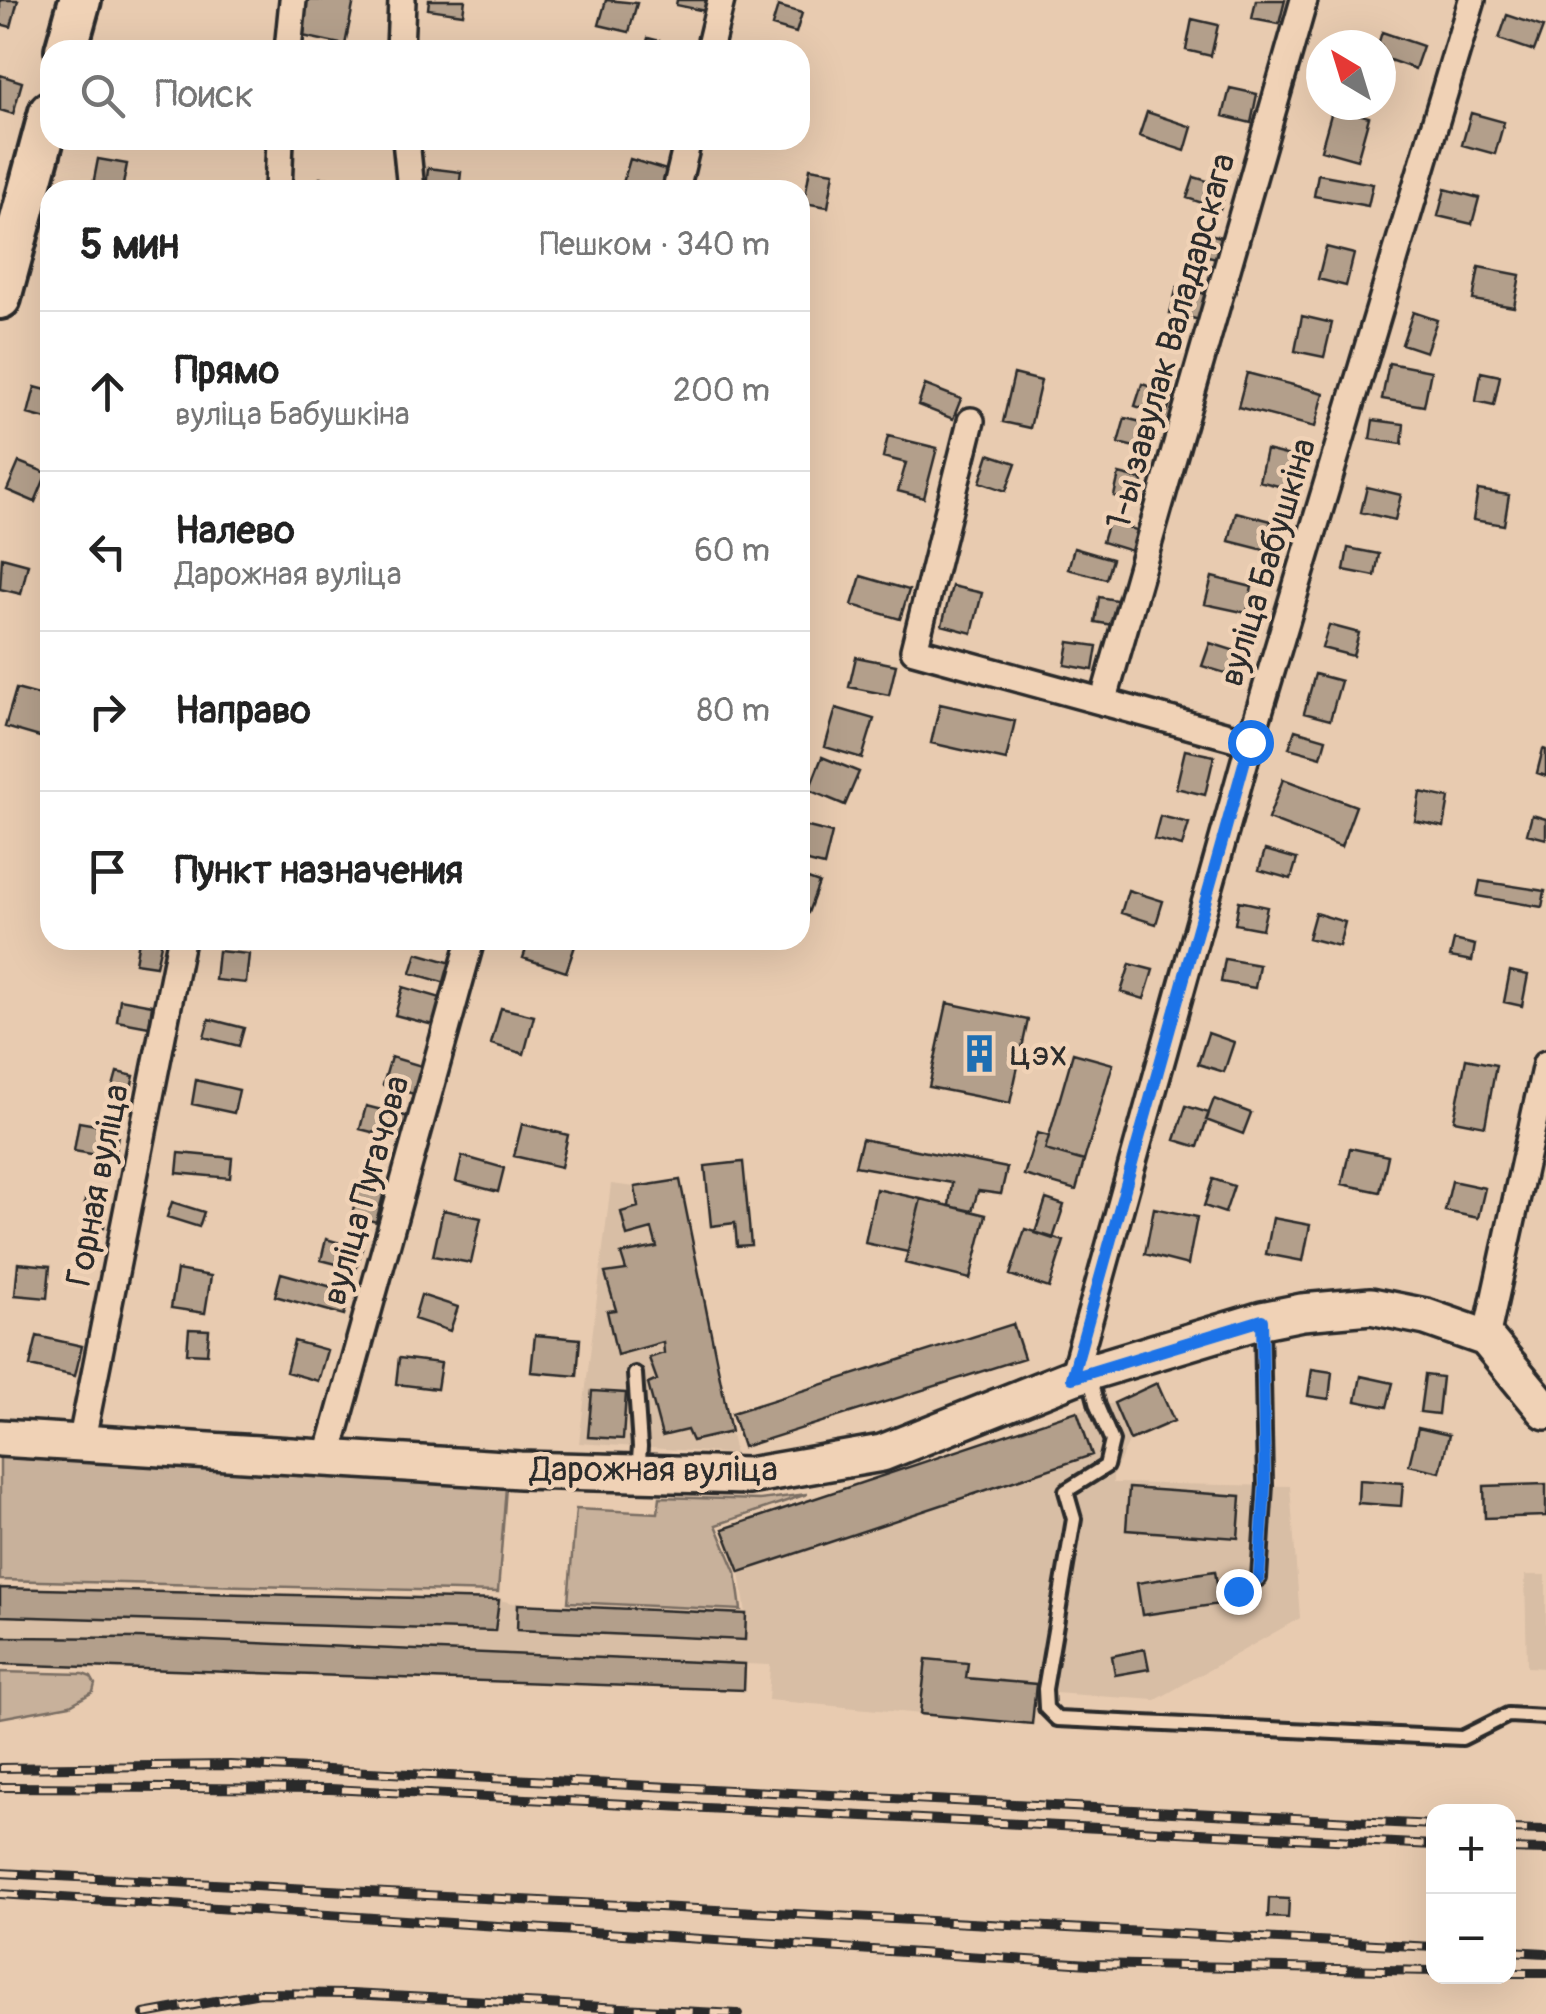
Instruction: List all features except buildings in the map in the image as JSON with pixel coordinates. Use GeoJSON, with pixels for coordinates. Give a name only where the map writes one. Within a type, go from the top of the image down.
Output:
{"type":"FeatureCollection","features":[{"type":"Feature","properties":{"kind":"main road"},"geometry":{"type":"LineString","coordinates":[[69,40],[80,0]]}},
{"type":"Feature","properties":{"kind":"main road"},"geometry":{"type":"LineString","coordinates":[[0,298],[40,149]]}},
{"type":"Feature","properties":{"kind":"street"},"geometry":{"type":"LineString","coordinates":[[289,40],[293,0]]}},
{"type":"Feature","properties":{"kind":"street"},"geometry":{"type":"LineString","coordinates":[[400,40],[402,0]]}},
{"type":"Feature","properties":{"kind":"street"},"geometry":{"type":"LineString","coordinates":[[711,40],[721,0]]}},
{"type":"Feature","properties":{"kind":"street","name":"1-ы завулак Валадарскага"},"geometry":{"type":"LineString","coordinates":[[1104,702],[1304,0]]}},
{"type":"Feature","properties":{"kind":"street","name":"вуліца Бабушкіна"},"geometry":{"type":"LineString","coordinates":[[1080,1375],[1250,742],[1472,0]]}},
{"type":"Feature","properties":{"kind":"street"},"geometry":{"type":"LineString","coordinates":[[278,180],[280,150]]}},
{"type":"Feature","properties":{"kind":"street"},"geometry":{"type":"LineString","coordinates":[[407,150],[410,180]]}},
{"type":"Feature","properties":{"kind":"street"},"geometry":{"type":"LineString","coordinates":[[678,180],[686,150]]}},
{"type":"Feature","properties":{"kind":"street"},"geometry":{"type":"LineString","coordinates":[[971,421],[914,650],[1250,742]]}},
{"type":"Feature","properties":{"kind":"street","name":"Горная вуліца"},"geometry":{"type":"LineString","coordinates":[[81,1444],[179,950]]}},
{"type":"Feature","properties":{"kind":"street","name":"вуліца Пугачова"},"geometry":{"type":"LineString","coordinates":[[326,1459],[468,950]]}},
{"type":"Feature","properties":{"kind":"street"},"geometry":{"type":"LineString","coordinates":[[1546,1064],[1486,1338],[1546,1410]]}},
{"type":"Feature","properties":{"kind":"street","name":"Дарожная вуліца"},"geometry":{"type":"LineString","coordinates":[[0,1438],[326,1459],[748,1476],[882,1454],[1080,1375],[1262,1320],[1302,1312],[1371,1306],[1426,1317],[1486,1338]]}},
{"type":"Feature","properties":{"kind":"lane"},"geometry":{"type":"LineString","coordinates":[[1238,1591],[1259,1578],[1265,1486],[1262,1320]]}},
{"type":"Feature","properties":{"kind":"lane"},"geometry":{"type":"LineString","coordinates":[[635,1374],[638,1473]]}},
{"type":"Feature","properties":{"kind":"lane"},"geometry":{"type":"LineString","coordinates":[[1080,1375],[1112,1441],[1106,1466],[1066,1490],[1074,1518],[1044,1689],[1046,1708],[1056,1718],[1462,1738],[1508,1715],[1546,1717]]}},
{"type":"Feature","properties":{"kind":"shaded area"},"geometry":{"type":"Polygon","coordinates":[[[680,1180],[735,1454],[579,1443],[611,1184],[635,1187],[680,1180]]]}},
{"type":"Feature","properties":{"kind":"shaded area"},"geometry":{"type":"Polygon","coordinates":[[[1157,1383],[1174,1421],[1130,1440],[1113,1483],[1290,1486],[1300,1618],[1156,1700],[1054,1693],[1036,1688],[1032,1724],[768,1700],[770,1665],[745,1664],[744,1690],[0,1664],[0,1588],[499,1600],[746,1614],[740,1572],[723,1529],[1077,1411],[1114,1403],[1157,1383]]]}},
{"type":"Feature","properties":{"kind":"shaded area"},"geometry":{"type":"Polygon","coordinates":[[[0,1453],[506,1487],[498,1592],[0,1580],[0,1453]]]}},
{"type":"Feature","properties":{"kind":"shaded area"},"geometry":{"type":"Polygon","coordinates":[[[807,1494],[716,1525],[736,1572],[741,1610],[568,1602],[576,1509],[658,1513],[660,1497],[760,1500],[807,1494]]]}},
{"type":"Feature","properties":{"kind":"shaded area"},"geometry":{"type":"Polygon","coordinates":[[[1525,1575],[1546,1575],[1546,1668],[1527,1667],[1525,1575]]]}},
{"type":"Feature","properties":{"kind":"shaded area"},"geometry":{"type":"Polygon","coordinates":[[[0,1672],[83,1674],[95,1684],[93,1692],[70,1705],[0,1718],[0,1672]]]}},
{"type":"Feature","properties":{"kind":"railway"},"geometry":{"type":"LineString","coordinates":[[0,1768],[230,1765],[1426,1825]]}},
{"type":"Feature","properties":{"kind":"railway"},"geometry":{"type":"LineString","coordinates":[[0,1787],[330,1789],[1426,1845]]}},
{"type":"Feature","properties":{"kind":"railway"},"geometry":{"type":"LineString","coordinates":[[1516,1829],[1546,1830]]}},
{"type":"Feature","properties":{"kind":"railway"},"geometry":{"type":"LineString","coordinates":[[1516,1849],[1546,1850]]}},
{"type":"Feature","properties":{"kind":"railway"},"geometry":{"type":"LineString","coordinates":[[0,1873],[1426,1947]]}},
{"type":"Feature","properties":{"kind":"railway"},"geometry":{"type":"LineString","coordinates":[[0,1894],[1090,1964],[1426,1971]]}},
{"type":"Feature","properties":{"kind":"railway"},"geometry":{"type":"LineString","coordinates":[[1516,1951],[1546,1953]]}},
{"type":"Feature","properties":{"kind":"railway"},"geometry":{"type":"LineString","coordinates":[[1516,1973],[1546,1973]]}},
{"type":"Feature","properties":{"kind":"railway"},"geometry":{"type":"LineString","coordinates":[[144,2014],[260,1993],[738,2014]]}},
{"type":"Feature","properties":{"kind":"place","name":"цэх"},"geometry":{"type":"Point","coordinates":[979,1053]}},
{"type":"Feature","properties":{"kind":"route"},"geometry":{"type":"LineString","coordinates":[[1238,1591],[1259,1578],[1265,1486],[1262,1320],[1072,1378],[1250,742]]}}]}
